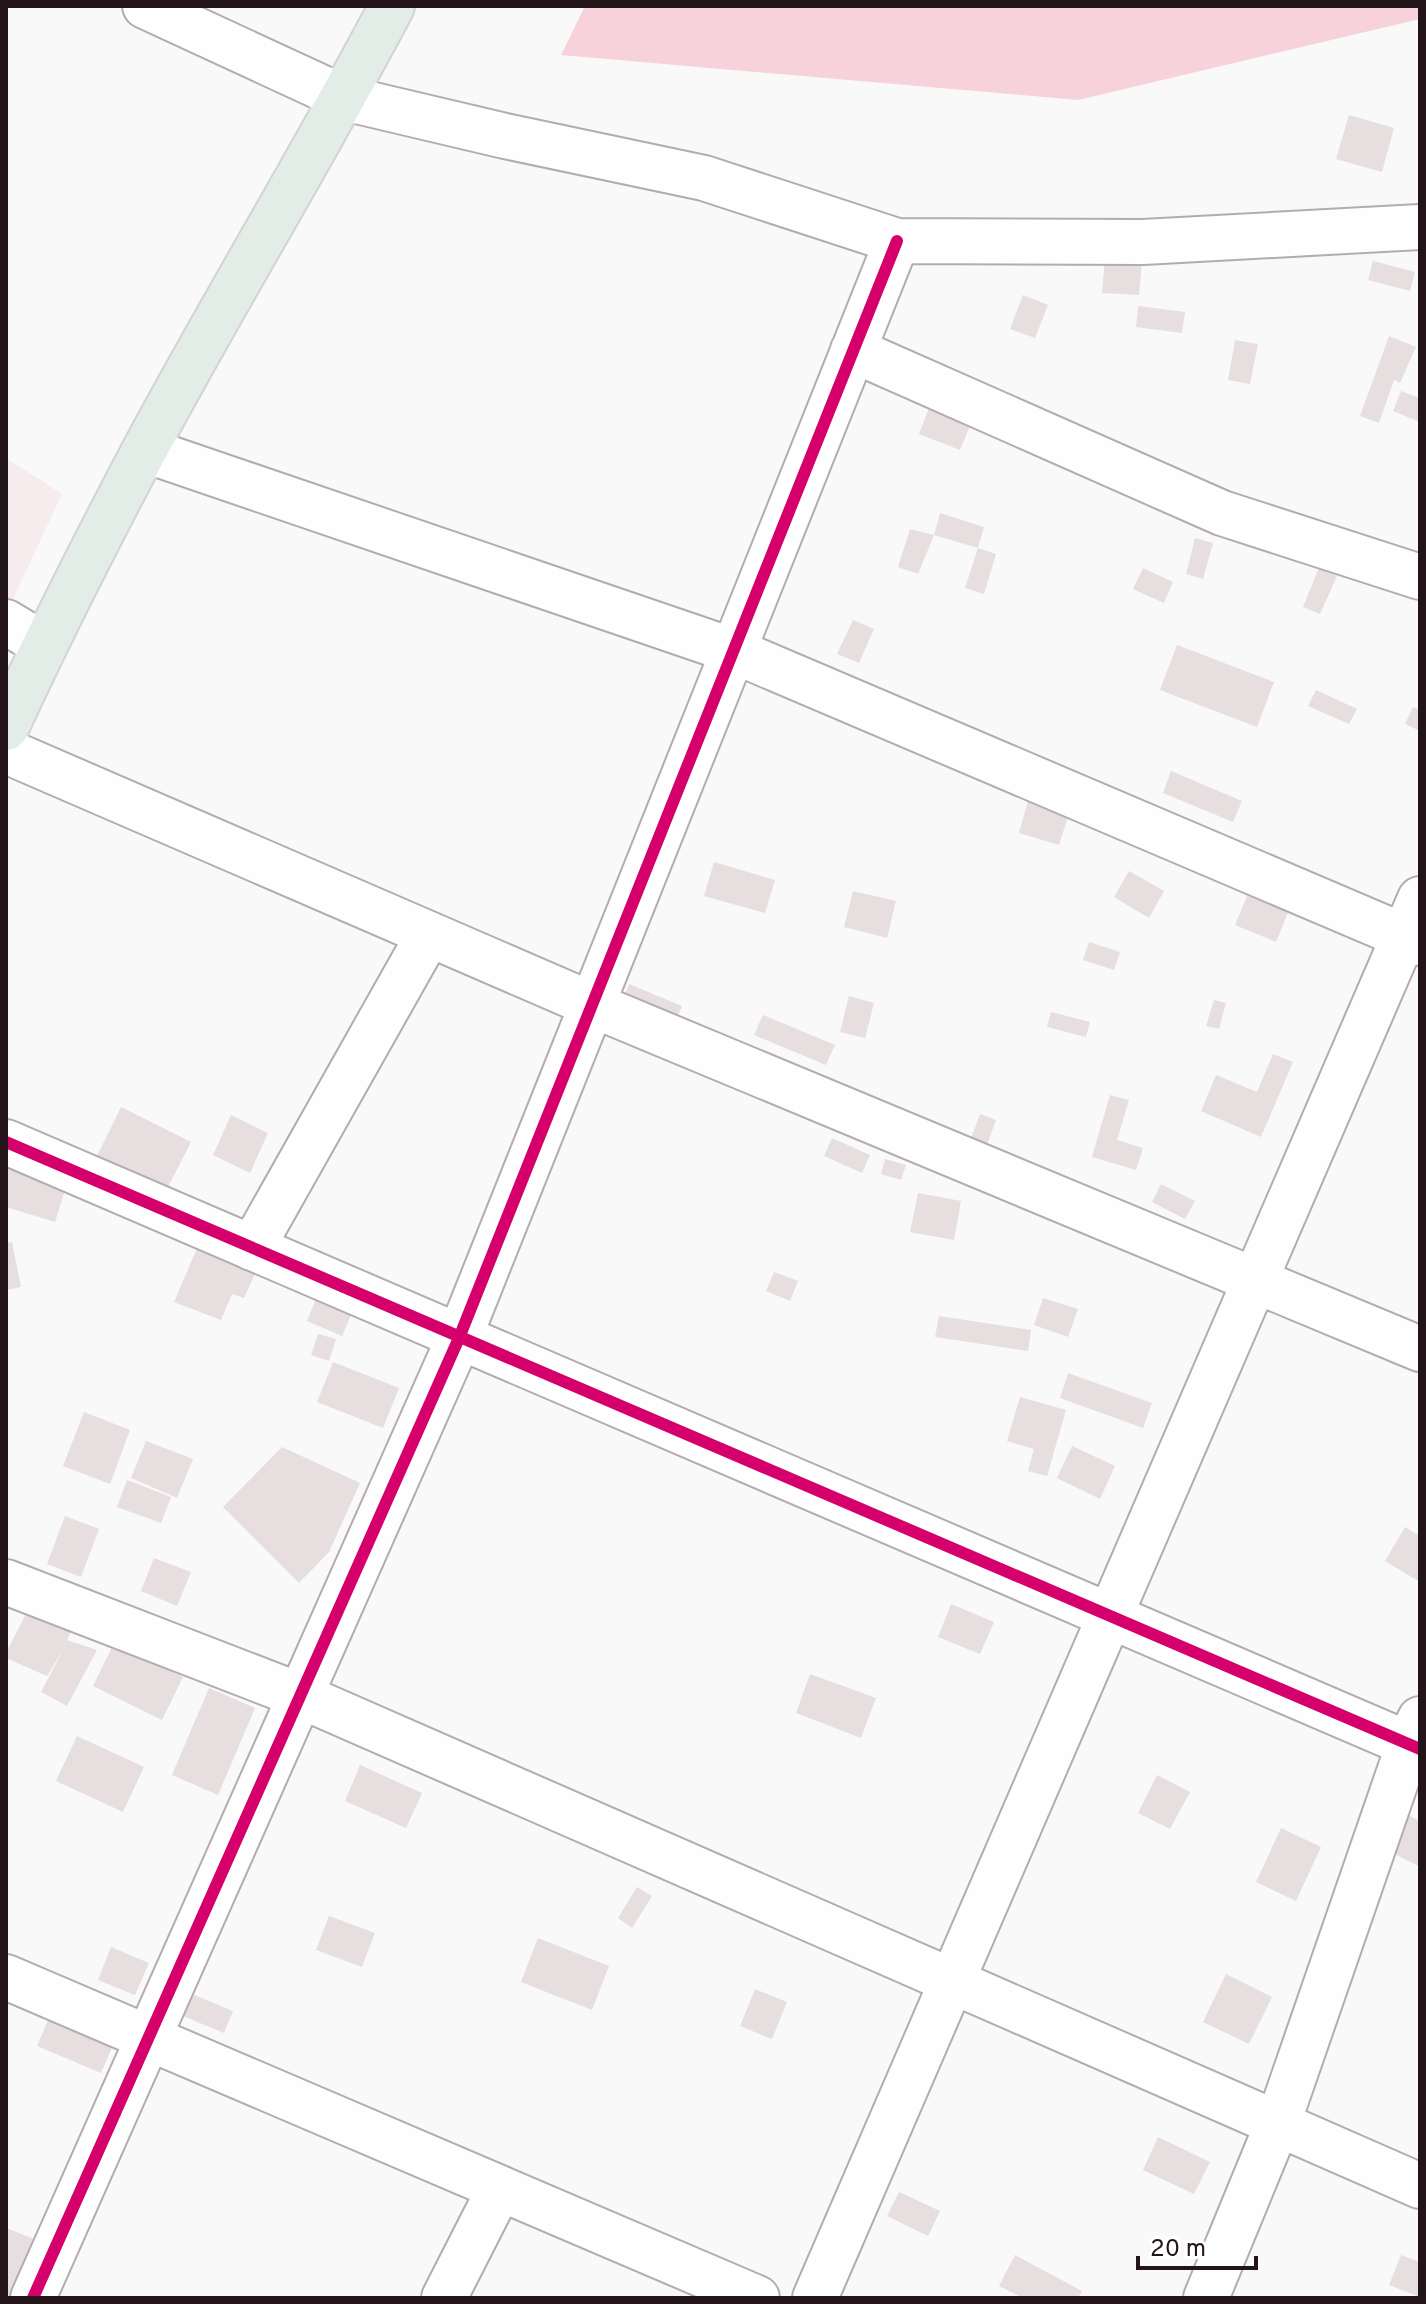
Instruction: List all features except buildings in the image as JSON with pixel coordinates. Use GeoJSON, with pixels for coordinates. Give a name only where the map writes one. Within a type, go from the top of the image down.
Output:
{"type":"FeatureCollection","features":[{"type":"Feature","properties":{"kind":"main road"},"geometry":{"type":"LineString","coordinates":[[6,728],[44,645],[145,450],[344,98],[392,6]]}},
{"type":"Feature","properties":{"kind":"street"},"geometry":{"type":"LineString","coordinates":[[145,6],[344,98],[704,178],[897,241],[1143,242],[1420,227]]}},
{"type":"Feature","properties":{"kind":"street"},"geometry":{"type":"LineString","coordinates":[[33,2298],[459,1338],[897,241]]}},
{"type":"Feature","properties":{"kind":"street"},"geometry":{"type":"LineString","coordinates":[[853,350],[1222,513],[1420,577]]}},
{"type":"Feature","properties":{"kind":"street"},"geometry":{"type":"LineString","coordinates":[[145,450],[734,651],[1415,926],[1256,1281],[815,2298]]}},
{"type":"Feature","properties":{"kind":"street"},"geometry":{"type":"LineString","coordinates":[[6,622],[44,645]]}},
{"type":"Feature","properties":{"kind":"street"},"geometry":{"type":"LineString","coordinates":[[6,751],[593,1005],[1420,1349]]}},
{"type":"Feature","properties":{"kind":"street"},"geometry":{"type":"LineString","coordinates":[[252,1248],[429,934]]}},
{"type":"Feature","properties":{"kind":"street"},"geometry":{"type":"LineString","coordinates":[[6,1142],[1110,1616],[1416,1738],[1278,2123],[1206,2298]]}},
{"type":"Feature","properties":{"kind":"street"},"geometry":{"type":"LineString","coordinates":[[6,1582],[301,1696],[1420,2186]]}},
{"type":"Feature","properties":{"kind":"street"},"geometry":{"type":"LineString","coordinates":[[6,1977],[757,2298]]}},
{"type":"Feature","properties":{"kind":"street"},"geometry":{"type":"LineString","coordinates":[[444,2298],[500,2188]]}},
{"type":"Feature","properties":{"kind":"shaded area"},"geometry":{"type":"Polygon","coordinates":[[[585,6],[1420,6],[1420,19],[1078,100],[561,55],[585,6]]]}},
{"type":"Feature","properties":{"kind":"shaded area"},"geometry":{"type":"Polygon","coordinates":[[[6,458],[62,494],[6,614],[6,458]]]}},
{"type":"Feature","properties":{"kind":"cycle path"},"geometry":{"type":"LineString","coordinates":[[33,2298],[459,1338],[897,241]]}},
{"type":"Feature","properties":{"kind":"cycle path"},"geometry":{"type":"LineString","coordinates":[[6,1142],[1420,1749]]}}]}
